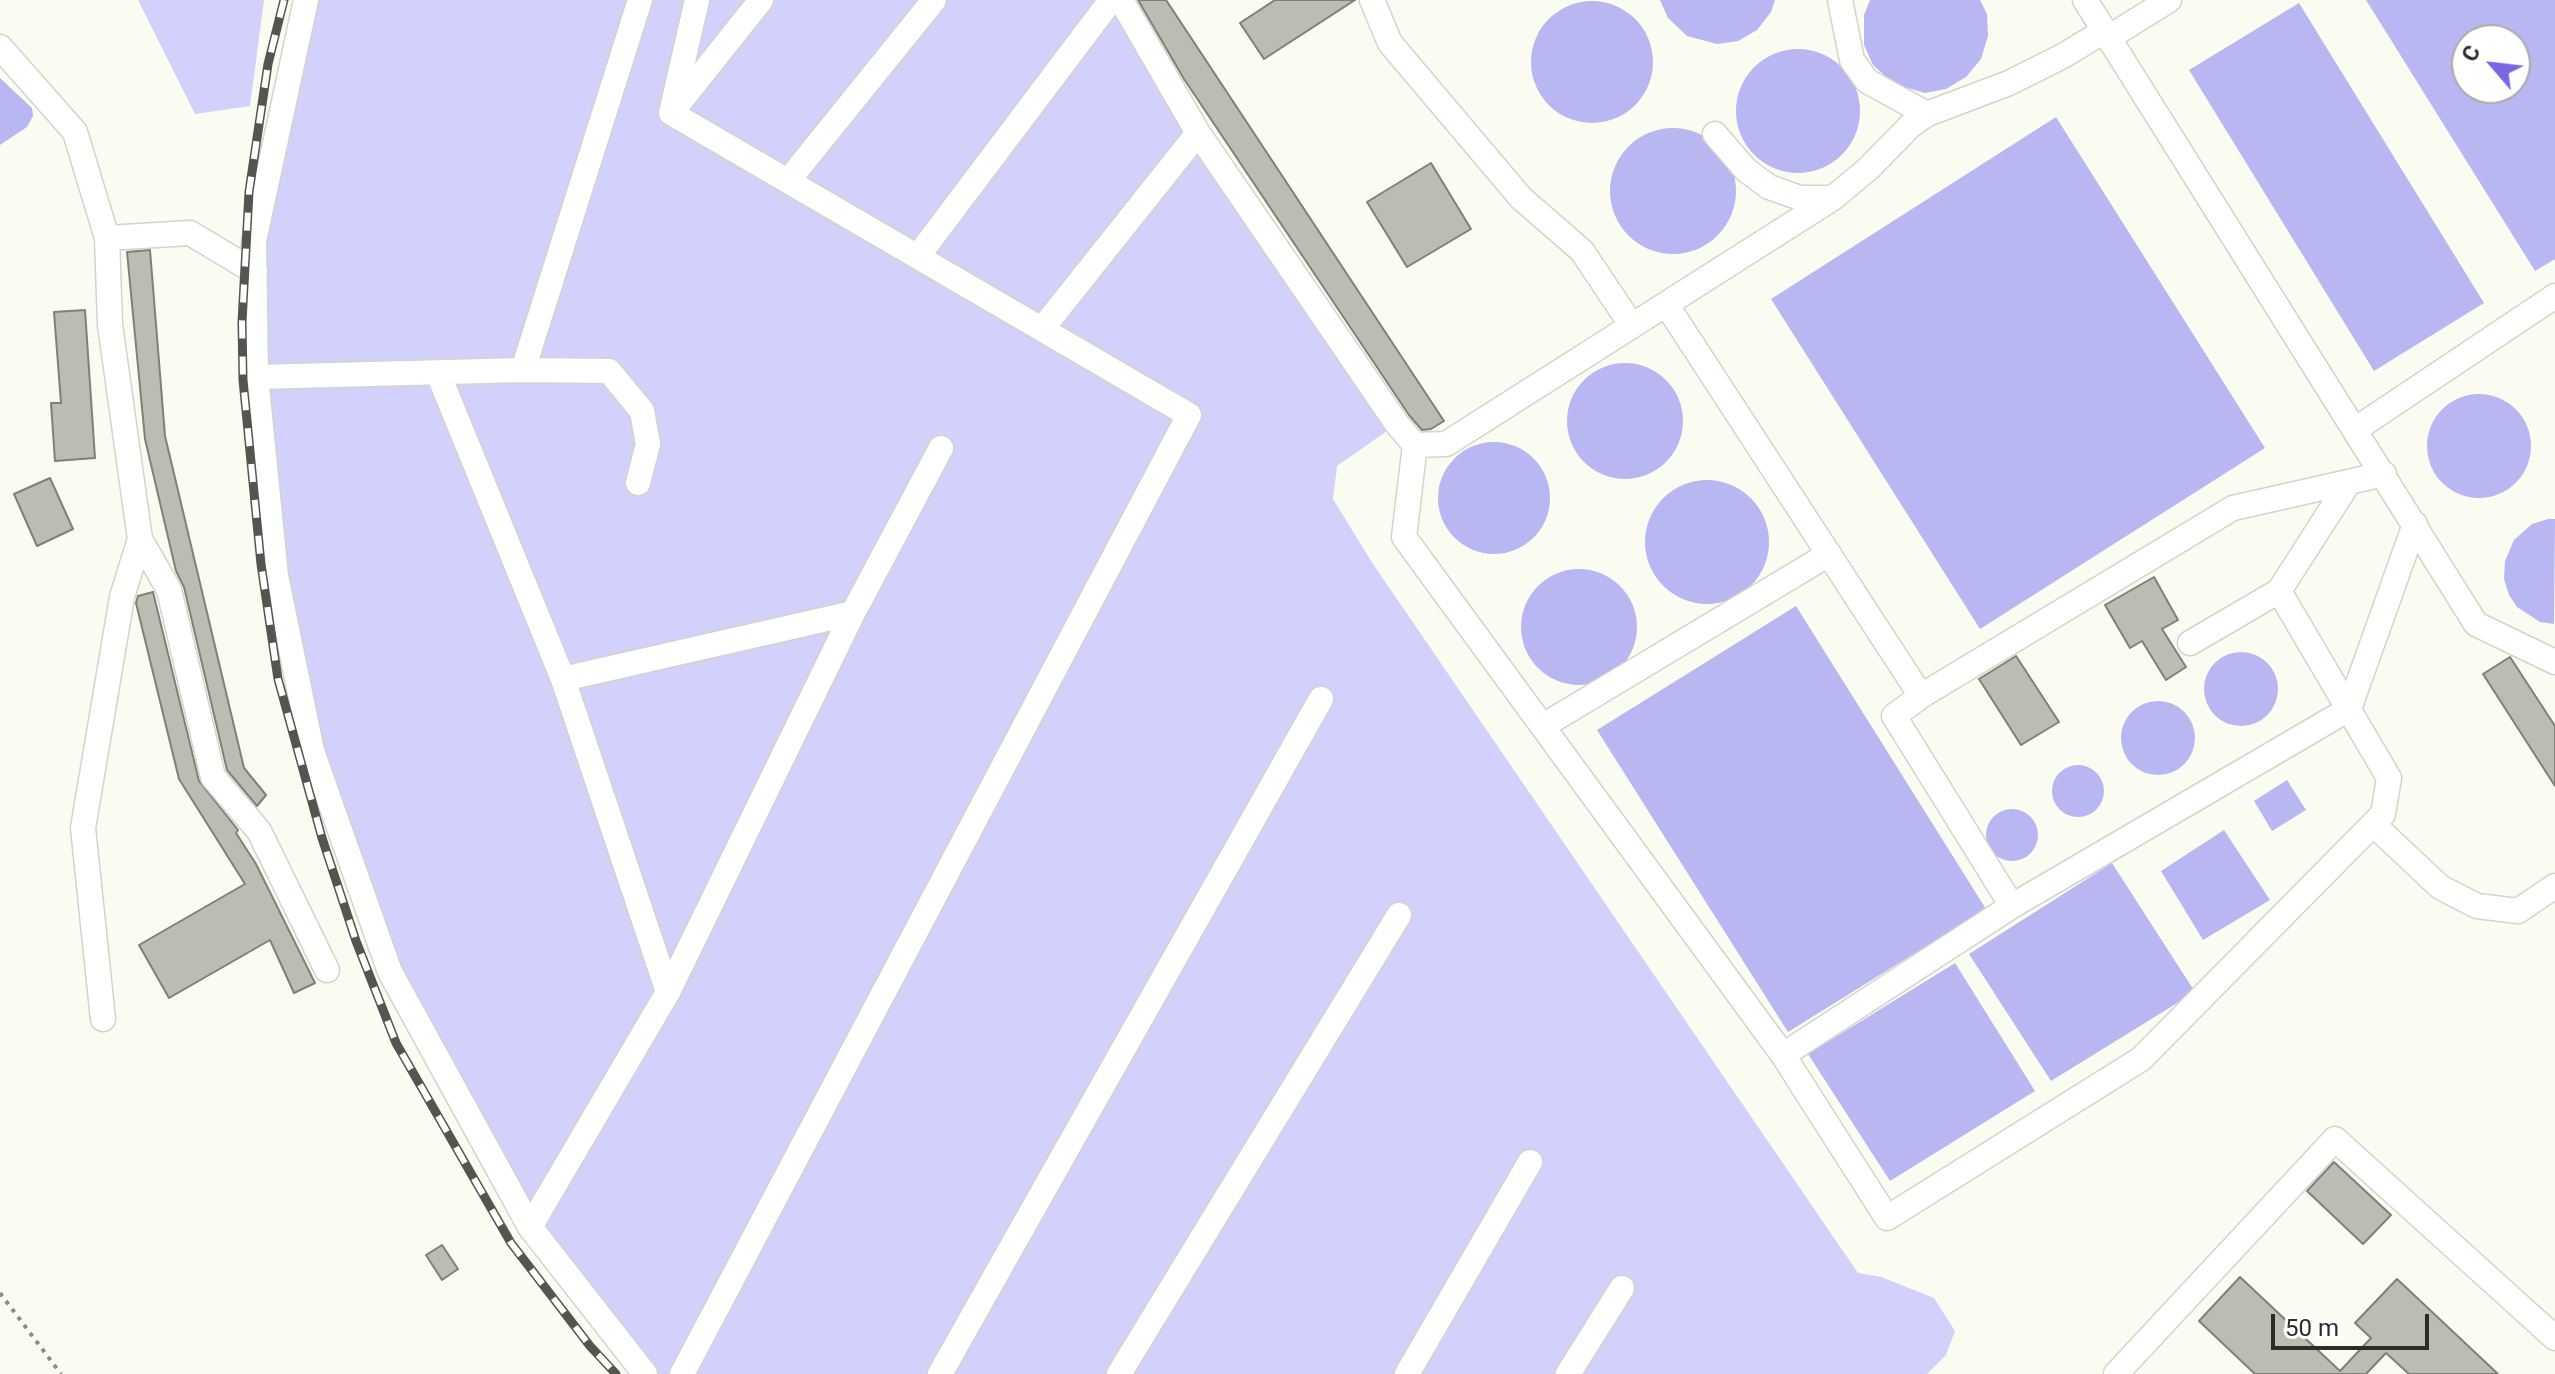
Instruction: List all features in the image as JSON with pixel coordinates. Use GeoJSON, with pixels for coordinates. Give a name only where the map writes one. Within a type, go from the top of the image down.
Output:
{"type":"FeatureCollection","features":[{"type":"Feature","properties":{"kind":"street"},"geometry":{"type":"LineString","coordinates":[[306,0],[254,241],[256,377],[276,576],[312,751],[390,972],[530,1227],[645,1374]]}},
{"type":"Feature","properties":{"kind":"street"},"geometry":{"type":"LineString","coordinates":[[523,370],[640,0]]}},
{"type":"Feature","properties":{"kind":"street"},"geometry":{"type":"LineString","coordinates":[[671,113],[697,0]]}},
{"type":"Feature","properties":{"kind":"street"},"geometry":{"type":"LineString","coordinates":[[671,113],[761,0]]}},
{"type":"Feature","properties":{"kind":"street"},"geometry":{"type":"LineString","coordinates":[[788,181],[934,0]]}},
{"type":"Feature","properties":{"kind":"street"},"geometry":{"type":"LineString","coordinates":[[918,256],[1111,0]]}},
{"type":"Feature","properties":{"kind":"street"},"geometry":{"type":"LineString","coordinates":[[1121,0],[1198,133],[1397,424],[1415,445],[1404,537],[1783,1055],[1887,1218],[2141,1059],[2383,814],[2389,778],[2279,591]]}},
{"type":"Feature","properties":{"kind":"street"},"geometry":{"type":"LineString","coordinates":[[1372,0],[1390,43],[1521,198],[1582,251],[1632,326]]}},
{"type":"Feature","properties":{"kind":"street"},"geometry":{"type":"LineString","coordinates":[[1840,0],[1852,60],[1867,81],[1927,114]]}},
{"type":"Feature","properties":{"kind":"street"},"geometry":{"type":"LineString","coordinates":[[2085,0],[2476,624],[2555,662]]}},
{"type":"Feature","properties":{"kind":"street"},"geometry":{"type":"LineString","coordinates":[[1415,445],[1446,444],[1833,198],[1927,114],[2009,83],[2169,0]]}},
{"type":"Feature","properties":{"kind":"street"},"geometry":{"type":"LineString","coordinates":[[0,47],[75,132],[107,238],[110,325],[140,539],[169,590],[213,777],[259,831],[327,970]]}},
{"type":"Feature","properties":{"kind":"street"},"geometry":{"type":"LineString","coordinates":[[671,113],[1189,415],[682,1374]]}},
{"type":"Feature","properties":{"kind":"street"},"geometry":{"type":"LineString","coordinates":[[1042,329],[1198,133]]}},
{"type":"Feature","properties":{"kind":"street"},"geometry":{"type":"LineString","coordinates":[[1715,134],[1746,170],[1769,187],[1800,198],[1833,198]]}},
{"type":"Feature","properties":{"kind":"street"},"geometry":{"type":"LineString","coordinates":[[107,238],[190,233],[255,272]]}},
{"type":"Feature","properties":{"kind":"street"},"geometry":{"type":"LineString","coordinates":[[2356,429],[2555,296]]}},
{"type":"Feature","properties":{"kind":"street"},"geometry":{"type":"LineString","coordinates":[[1666,304],[1921,696]]}},
{"type":"Feature","properties":{"kind":"street"},"geometry":{"type":"LineString","coordinates":[[256,377],[523,370],[609,371],[642,411],[648,444],[638,483]]}},
{"type":"Feature","properties":{"kind":"street"},"geometry":{"type":"LineString","coordinates":[[438,373],[563,679],[668,992]]}},
{"type":"Feature","properties":{"kind":"street"},"geometry":{"type":"LineString","coordinates":[[530,1227],[668,992],[853,613],[941,448]]}},
{"type":"Feature","properties":{"kind":"street"},"geometry":{"type":"LineString","coordinates":[[2012,906],[1894,716],[1921,696],[2233,508],[2384,474]]}},
{"type":"Feature","properties":{"kind":"street"},"geometry":{"type":"LineString","coordinates":[[2190,643],[2279,591],[2349,482]]}},
{"type":"Feature","properties":{"kind":"street"},"geometry":{"type":"LineString","coordinates":[[1783,1055],[2012,906],[2349,709],[2415,524]]}},
{"type":"Feature","properties":{"kind":"street"},"geometry":{"type":"LineString","coordinates":[[103,1019],[83,828],[122,597],[140,539]]}},
{"type":"Feature","properties":{"kind":"street"},"geometry":{"type":"LineString","coordinates":[[1543,726],[1829,554]]}},
{"type":"Feature","properties":{"kind":"street"},"geometry":{"type":"LineString","coordinates":[[563,679],[853,613]]}},
{"type":"Feature","properties":{"kind":"street"},"geometry":{"type":"LineString","coordinates":[[940,1374],[1321,699]]}},
{"type":"Feature","properties":{"kind":"street"},"geometry":{"type":"LineString","coordinates":[[2373,824],[2440,887],[2477,906],[2518,911],[2555,886]]}},
{"type":"Feature","properties":{"kind":"street"},"geometry":{"type":"LineString","coordinates":[[1119,1374],[1399,915]]}},
{"type":"Feature","properties":{"kind":"street"},"geometry":{"type":"LineString","coordinates":[[2116,1374],[2335,1139],[2555,1338]]}},
{"type":"Feature","properties":{"kind":"street"},"geometry":{"type":"LineString","coordinates":[[1407,1374],[1530,1162]]}},
{"type":"Feature","properties":{"kind":"street"},"geometry":{"type":"LineString","coordinates":[[1568,1374],[1622,1288]]}},
{"type":"Feature","properties":{"kind":"path"},"geometry":{"type":"LineString","coordinates":[[0,1293],[61,1374]]}},
{"type":"Feature","properties":{"kind":"shaded area"},"geometry":{"type":"Polygon","coordinates":[[[138,0],[264,0],[250,106],[195,114],[138,0]]]}},
{"type":"Feature","properties":{"kind":"shaded area"},"geometry":{"type":"Polygon","coordinates":[[[306,0],[1121,0],[1397,424],[1337,466],[1333,499],[1373,564],[1858,1273],[1881,1277],[1934,1298],[1955,1331],[1946,1355],[1927,1374],[645,1374],[530,1227],[390,972],[312,751],[276,576],[254,241],[306,0]]]}},
{"type":"Feature","properties":{"kind":"shaded area"},"geometry":{"type":"Polygon","coordinates":[[[1660,0],[1775,0],[1771,12],[1757,30],[1738,41],[1717,44],[1687,36],[1668,18],[1660,0]]]}},
{"type":"Feature","properties":{"kind":"shaded area"},"geometry":{"type":"Polygon","coordinates":[[[1870,0],[1980,0],[1987,14],[1988,36],[1981,59],[1966,77],[1946,89],[1925,93],[1894,84],[1873,65],[1864,45],[1864,15],[1870,0]]]}},
{"type":"Feature","properties":{"kind":"shaded area"},"geometry":{"type":"Polygon","coordinates":[[[2366,0],[2555,0],[2555,259],[2535,271],[2366,0]]]}},
{"type":"Feature","properties":{"kind":"shaded area"},"geometry":{"type":"Polygon","coordinates":[[[1592,1],[1615,5],[1635,19],[1649,39],[1653,62],[1649,85],[1635,105],[1615,119],[1592,123],[1569,119],[1549,105],[1535,85],[1531,62],[1535,39],[1549,19],[1569,5],[1592,1]]]}},
{"type":"Feature","properties":{"kind":"shaded area"},"geometry":{"type":"Polygon","coordinates":[[[2299,3],[2484,303],[2374,371],[2189,70],[2299,3]]]}},
{"type":"Feature","properties":{"kind":"shaded area"},"geometry":{"type":"Polygon","coordinates":[[[1798,49],[1822,54],[1842,67],[1855,87],[1860,111],[1855,135],[1842,155],[1822,168],[1798,173],[1774,168],[1754,155],[1741,135],[1736,111],[1741,87],[1754,67],[1774,54],[1798,49]]]}},
{"type":"Feature","properties":{"kind":"shaded area"},"geometry":{"type":"Polygon","coordinates":[[[0,78],[32,108],[33,116],[27,127],[0,145],[0,78]]]}},
{"type":"Feature","properties":{"kind":"shaded area"},"geometry":{"type":"Polygon","coordinates":[[[2056,117],[2265,448],[1980,629],[1771,299],[2056,117]]]}},
{"type":"Feature","properties":{"kind":"shaded area"},"geometry":{"type":"Polygon","coordinates":[[[1673,128],[1697,133],[1717,147],[1731,167],[1736,191],[1731,215],[1717,235],[1697,249],[1673,254],[1649,249],[1629,235],[1615,215],[1610,191],[1615,167],[1629,147],[1649,133],[1673,128]]]}},
{"type":"Feature","properties":{"kind":"shaded area"},"geometry":{"type":"Polygon","coordinates":[[[1625,363],[1647,367],[1666,380],[1679,399],[1683,421],[1679,443],[1666,462],[1647,475],[1625,479],[1603,475],[1584,462],[1571,443],[1567,421],[1571,399],[1584,380],[1603,367],[1625,363]]]}},
{"type":"Feature","properties":{"kind":"shaded area"},"geometry":{"type":"Polygon","coordinates":[[[2479,394],[2499,398],[2516,409],[2527,426],[2531,446],[2527,466],[2516,483],[2499,494],[2479,498],[2459,494],[2442,483],[2431,466],[2427,446],[2431,426],[2442,409],[2459,398],[2479,394]]]}},
{"type":"Feature","properties":{"kind":"shaded area"},"geometry":{"type":"Polygon","coordinates":[[[1494,442],[1515,446],[1534,458],[1546,477],[1550,498],[1546,519],[1534,538],[1515,550],[1494,554],[1473,550],[1454,538],[1442,519],[1438,498],[1442,477],[1454,458],[1473,446],[1494,442]]]}},
{"type":"Feature","properties":{"kind":"shaded area"},"geometry":{"type":"Polygon","coordinates":[[[1707,480],[1731,485],[1751,498],[1764,518],[1769,542],[1764,566],[1751,586],[1731,599],[1707,604],[1683,599],[1663,586],[1650,566],[1645,542],[1650,518],[1663,498],[1683,485],[1707,480]]]}},
{"type":"Feature","properties":{"kind":"shaded area"},"geometry":{"type":"Polygon","coordinates":[[[2555,519],[2554,624],[2540,622],[2517,607],[2504,579],[2505,561],[2514,540],[2532,524],[2555,519]]]}},
{"type":"Feature","properties":{"kind":"shaded area"},"geometry":{"type":"Polygon","coordinates":[[[1579,569],[1601,573],[1620,586],[1633,605],[1637,627],[1633,649],[1620,668],[1601,681],[1579,685],[1557,681],[1538,668],[1525,649],[1521,627],[1525,605],[1538,586],[1557,573],[1579,569]]]}},
{"type":"Feature","properties":{"kind":"shaded area"},"geometry":{"type":"Polygon","coordinates":[[[1796,606],[1986,909],[1788,1032],[1597,730],[1796,606]]]}},
{"type":"Feature","properties":{"kind":"shaded area"},"geometry":{"type":"Polygon","coordinates":[[[2241,652],[2262,658],[2272,668],[2278,689],[2272,710],[2262,720],[2241,726],[2220,720],[2210,710],[2204,689],[2210,668],[2220,658],[2241,652]]]}},
{"type":"Feature","properties":{"kind":"shaded area"},"geometry":{"type":"Polygon","coordinates":[[[2158,701],[2172,704],[2184,712],[2192,724],[2195,738],[2192,752],[2184,764],[2172,772],[2158,775],[2144,772],[2132,764],[2124,752],[2121,738],[2124,724],[2132,712],[2144,704],[2158,701]]]}},
{"type":"Feature","properties":{"kind":"shaded area"},"geometry":{"type":"Polygon","coordinates":[[[2078,765],[2096,773],[2104,791],[2096,809],[2078,817],[2060,809],[2052,791],[2060,773],[2078,765]]]}},
{"type":"Feature","properties":{"kind":"shaded area"},"geometry":{"type":"Polygon","coordinates":[[[2287,780],[2306,810],[2272,831],[2254,801],[2287,780]]]}},
{"type":"Feature","properties":{"kind":"shaded area"},"geometry":{"type":"Polygon","coordinates":[[[2012,809],[2031,816],[2038,835],[2031,854],[2012,861],[1993,854],[1986,835],[1993,816],[2012,809]]]}},
{"type":"Feature","properties":{"kind":"shaded area"},"geometry":{"type":"Polygon","coordinates":[[[2224,830],[2270,900],[2203,940],[2161,871],[2224,830]]]}},
{"type":"Feature","properties":{"kind":"shaded area"},"geometry":{"type":"Polygon","coordinates":[[[2112,863],[2195,992],[2051,1081],[1969,954],[2112,863]]]}},
{"type":"Feature","properties":{"kind":"shaded area"},"geometry":{"type":"Polygon","coordinates":[[[1955,963],[2035,1091],[1890,1181],[1808,1054],[1955,963]]]}},
{"type":"Feature","properties":{"kind":"building"},"geometry":{"type":"Polygon","coordinates":[[[1138,0],[1166,0],[1444,421],[1431,429],[1422,430],[1409,415],[1184,79],[1138,0]]]}},
{"type":"Feature","properties":{"kind":"building"},"geometry":{"type":"Polygon","coordinates":[[[1275,0],[1355,0],[1264,59],[1240,23],[1275,0]]]}},
{"type":"Feature","properties":{"kind":"building"},"geometry":{"type":"Polygon","coordinates":[[[1431,163],[1471,229],[1407,267],[1367,202],[1431,163]]]}},
{"type":"Feature","properties":{"kind":"building"},"geometry":{"type":"Polygon","coordinates":[[[150,250],[165,436],[244,768],[266,795],[257,806],[227,770],[145,439],[127,252],[150,250]]]}},
{"type":"Feature","properties":{"kind":"building"},"geometry":{"type":"Polygon","coordinates":[[[85,310],[95,458],[55,461],[51,403],[61,403],[54,312],[85,310]]]}},
{"type":"Feature","properties":{"kind":"building"},"geometry":{"type":"Polygon","coordinates":[[[50,478],[73,529],[37,546],[14,494],[50,478]]]}},
{"type":"Feature","properties":{"kind":"building"},"geometry":{"type":"Polygon","coordinates":[[[2154,577],[2178,620],[2162,629],[2186,667],[2166,680],[2142,641],[2130,648],[2105,605],[2154,577]]]}},
{"type":"Feature","properties":{"kind":"building"},"geometry":{"type":"Polygon","coordinates":[[[153,592],[199,781],[238,830],[236,833],[256,864],[315,983],[294,993],[270,940],[169,998],[139,945],[245,884],[179,779],[136,603],[138,596],[153,592]]]}},
{"type":"Feature","properties":{"kind":"building"},"geometry":{"type":"Polygon","coordinates":[[[2016,656],[2059,722],[2021,745],[1979,679],[2016,656]]]}},
{"type":"Feature","properties":{"kind":"building"},"geometry":{"type":"Polygon","coordinates":[[[2510,657],[2555,726],[2555,786],[2483,674],[2510,657]]]}},
{"type":"Feature","properties":{"kind":"building"},"geometry":{"type":"Polygon","coordinates":[[[2334,1162],[2391,1215],[2363,1244],[2307,1191],[2334,1162]]]}},
{"type":"Feature","properties":{"kind":"building"},"geometry":{"type":"Polygon","coordinates":[[[442,1245],[458,1269],[442,1280],[426,1255],[442,1245]]]}},
{"type":"Feature","properties":{"kind":"building"},"geometry":{"type":"Polygon","coordinates":[[[2240,1277],[2340,1371],[2371,1338],[2355,1323],[2397,1279],[2498,1374],[2409,1374],[2386,1353],[2366,1374],[2255,1374],[2199,1321],[2240,1277]]]}},
{"type":"Feature","properties":{"kind":"railway"},"geometry":{"type":"LineString","coordinates":[[284,0],[268,64],[249,192],[242,322],[243,380],[261,564],[278,679],[322,838],[356,941],[396,1043],[511,1243],[590,1346],[616,1374]]}}]}
